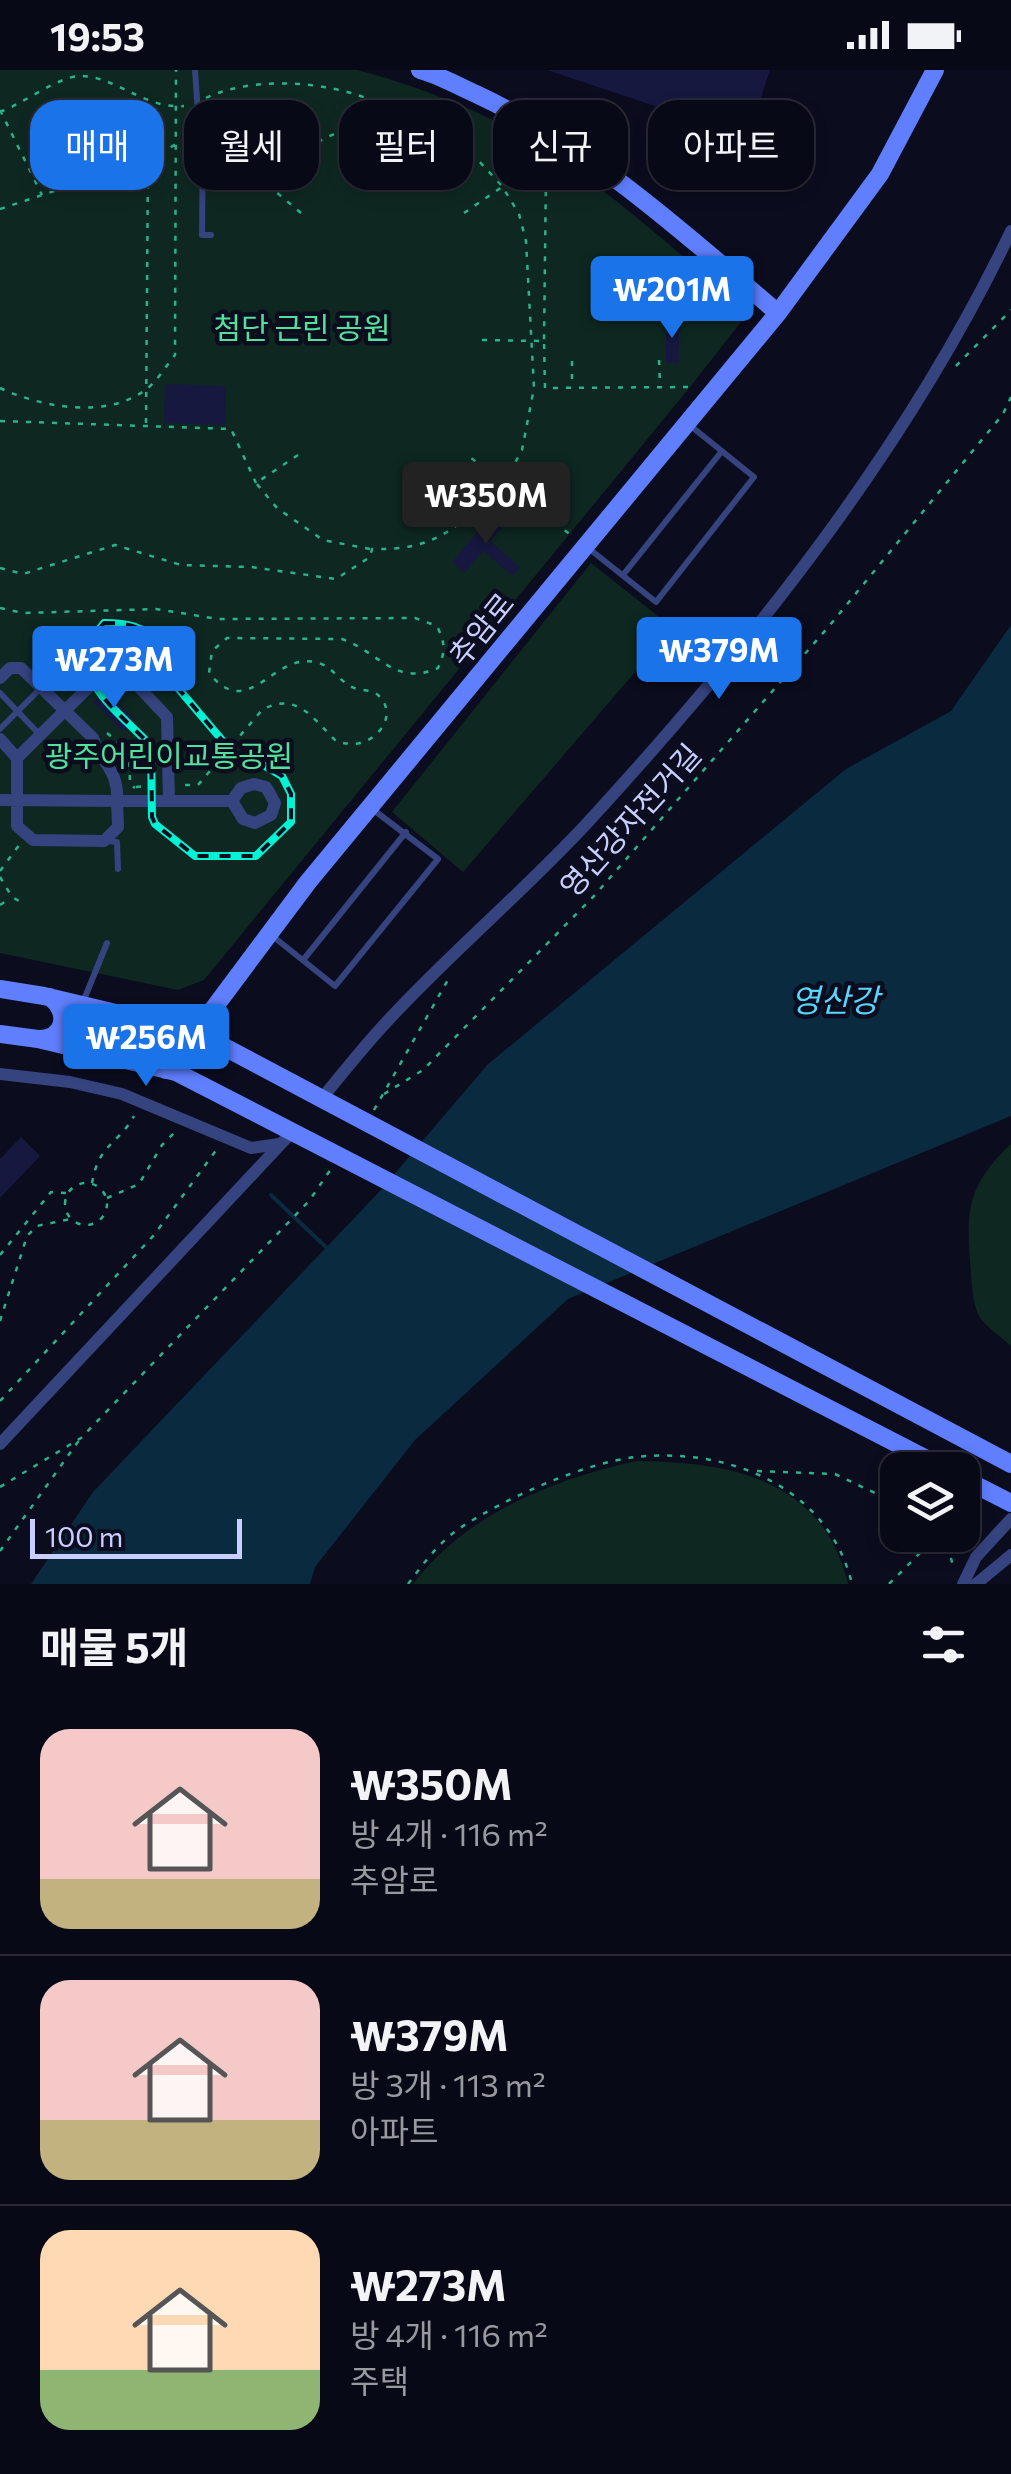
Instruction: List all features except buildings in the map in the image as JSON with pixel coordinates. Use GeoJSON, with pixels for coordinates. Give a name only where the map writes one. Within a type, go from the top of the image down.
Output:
{"type":"FeatureCollection","features":[{"type":"Feature","properties":{"kind":"main road"},"geometry":{"type":"LineString","coordinates":[[420,70],[524,116],[584,154],[662,214],[778,313]]}},
{"type":"Feature","properties":{"kind":"main road","name":"추암로"},"geometry":{"type":"LineString","coordinates":[[166,1070],[183,1059],[196,1032],[269,933],[580,542],[778,313],[880,174],[936,70]]}},
{"type":"Feature","properties":{"kind":"main road"},"geometry":{"type":"LineString","coordinates":[[0,989],[196,1032],[1011,1464]]}},
{"type":"Feature","properties":{"kind":"main road"},"geometry":{"type":"LineString","coordinates":[[38,1039],[52,1038],[64,1021],[61,1007],[44,996]]}},
{"type":"Feature","properties":{"kind":"main road"},"geometry":{"type":"LineString","coordinates":[[0,1034],[38,1039],[166,1070],[286,1137],[912,1452]]}},
{"type":"Feature","properties":{"kind":"main road"},"geometry":{"type":"LineString","coordinates":[[980,1487],[1011,1502]]}},
{"type":"Feature","properties":{"kind":"street"},"geometry":{"type":"LineString","coordinates":[[329,1101],[382,1026],[589,821],[782,596],[916,405],[974,308],[1011,231]]}},
{"type":"Feature","properties":{"kind":"street"},"geometry":{"type":"LineString","coordinates":[[17,758],[109,667],[120,667],[167,717],[169,800]]}},
{"type":"Feature","properties":{"kind":"street"},"geometry":{"type":"LineString","coordinates":[[0,678],[10,668],[21,668],[94,738],[98,751],[119,779],[118,827],[104,841],[32,840],[17,826],[17,758],[0,739]]}},
{"type":"Feature","properties":{"kind":"street"},"geometry":{"type":"LineString","coordinates":[[0,800],[232,801]]}},
{"type":"Feature","properties":{"kind":"street"},"geometry":{"type":"LineString","coordinates":[[0,1074],[70,1082],[139,1100],[251,1148],[286,1137]]}},
{"type":"Feature","properties":{"kind":"street"},"geometry":{"type":"LineString","coordinates":[[0,1444],[286,1137]]}},
{"type":"Feature","properties":{"kind":"street"},"geometry":{"type":"LineString","coordinates":[[959,1583],[976,1557],[1011,1519]]}},
{"type":"Feature","properties":{"kind":"street"},"geometry":{"type":"LineString","coordinates":[[976,1584],[1011,1555]]}},
{"type":"Feature","properties":{"kind":"lane"},"geometry":{"type":"LineString","coordinates":[[195,70],[203,131],[202,234],[212,234]]}},
{"type":"Feature","properties":{"kind":"lane"},"geometry":{"type":"LineString","coordinates":[[580,542],[656,602],[754,478],[686,422]]}},
{"type":"Feature","properties":{"kind":"lane"},"geometry":{"type":"LineString","coordinates":[[623,575],[722,451]]}},
{"type":"Feature","properties":{"kind":"lane"},"geometry":{"type":"LineString","coordinates":[[0,729],[41,688]]}},
{"type":"Feature","properties":{"kind":"lane"},"geometry":{"type":"LineString","coordinates":[[0,693],[40,735]]}},
{"type":"Feature","properties":{"kind":"lane"},"geometry":{"type":"LineString","coordinates":[[269,933],[335,986],[438,859],[372,808]]}},
{"type":"Feature","properties":{"kind":"lane"},"geometry":{"type":"LineString","coordinates":[[304,959],[406,832]]}},
{"type":"Feature","properties":{"kind":"lane"},"geometry":{"type":"LineString","coordinates":[[104,841],[117,842],[118,869]]}},
{"type":"Feature","properties":{"kind":"lane"},"geometry":{"type":"LineString","coordinates":[[82,1005],[107,943]]}},
{"type":"Feature","properties":{"kind":"path"},"geometry":{"type":"LineString","coordinates":[[0,388],[57,405],[104,408],[148,388],[175,355],[176,70]]}},
{"type":"Feature","properties":{"kind":"path"},"geometry":{"type":"LineString","coordinates":[[0,110],[42,196]]}},
{"type":"Feature","properties":{"kind":"path"},"geometry":{"type":"LineString","coordinates":[[301,213],[263,181],[331,133],[358,124],[392,125],[400,116],[477,159],[493,176]]}},
{"type":"Feature","properties":{"kind":"path"},"geometry":{"type":"LineString","coordinates":[[164,151],[176,144]]}},
{"type":"Feature","properties":{"kind":"path"},"geometry":{"type":"LineString","coordinates":[[0,210],[60,190]]}},
{"type":"Feature","properties":{"kind":"path"},"geometry":{"type":"LineString","coordinates":[[146,426],[148,190]]}},
{"type":"Feature","properties":{"kind":"path"},"geometry":{"type":"LineString","coordinates":[[464,213],[496,190]]}},
{"type":"Feature","properties":{"kind":"path"},"geometry":{"type":"LineString","coordinates":[[0,421],[231,430],[256,482],[278,508],[322,540],[372,550],[410,549],[428,544],[504,483],[522,450],[534,388],[526,241],[519,214],[504,190]]}},
{"type":"Feature","properties":{"kind":"path"},"geometry":{"type":"LineString","coordinates":[[546,190],[545,388],[690,387]]}},
{"type":"Feature","properties":{"kind":"path"},"geometry":{"type":"LineString","coordinates":[[957,364],[1011,310]]}},
{"type":"Feature","properties":{"kind":"path"},"geometry":{"type":"LineString","coordinates":[[482,340],[544,341]]}},
{"type":"Feature","properties":{"kind":"path"},"geometry":{"type":"LineString","coordinates":[[659,360],[660,387]]}},
{"type":"Feature","properties":{"kind":"path"},"geometry":{"type":"LineString","coordinates":[[572,361],[572,388]]}},
{"type":"Feature","properties":{"kind":"path","name":"영산강자전거길"},"geometry":{"type":"LineString","coordinates":[[384,1094],[423,1070],[594,896],[830,625],[1003,414],[1011,397]]}},
{"type":"Feature","properties":{"kind":"path"},"geometry":{"type":"LineString","coordinates":[[1003,414],[1011,416]]}},
{"type":"Feature","properties":{"kind":"path"},"geometry":{"type":"LineString","coordinates":[[256,482],[298,456]]}},
{"type":"Feature","properties":{"kind":"path"},"geometry":{"type":"LineString","coordinates":[[467,456],[580,542]]}},
{"type":"Feature","properties":{"kind":"path"},"geometry":{"type":"LineString","coordinates":[[0,568],[23,574],[115,545],[181,565],[336,578],[370,556],[372,550]]}},
{"type":"Feature","properties":{"kind":"path"},"geometry":{"type":"LineString","coordinates":[[0,608],[24,612],[156,609],[218,619],[415,618],[437,626],[445,642],[444,655],[438,668],[416,675],[395,670],[357,644],[342,639],[227,638],[212,651],[209,673],[225,690],[246,690],[292,664],[316,662],[327,666],[348,686],[380,697],[387,708],[386,724],[362,742],[337,742],[307,710],[296,704],[272,704],[262,710],[198,784],[136,785],[136,789]]}},
{"type":"Feature","properties":{"kind":"path"},"geometry":{"type":"LineString","coordinates":[[20,902],[12,897],[0,874],[19,845],[32,840]]}},
{"type":"Feature","properties":{"kind":"path"},"geometry":{"type":"LineString","coordinates":[[0,905],[12,897]]}},
{"type":"Feature","properties":{"kind":"path","name":"영산강자전거길"},"geometry":{"type":"LineString","coordinates":[[374,1110],[452,972]]}},
{"type":"Feature","properties":{"kind":"path"},"geometry":{"type":"LineString","coordinates":[[92,1184],[96,1162],[106,1146],[125,1131],[139,1100]]}},
{"type":"Feature","properties":{"kind":"path"},"geometry":{"type":"LineString","coordinates":[[106,1198],[139,1184],[162,1144],[189,1122]]}},
{"type":"Feature","properties":{"kind":"path"},"geometry":{"type":"LineString","coordinates":[[0,1402],[154,1234],[223,1136]]}},
{"type":"Feature","properties":{"kind":"path"},"geometry":{"type":"LineString","coordinates":[[0,1551],[81,1438],[308,1200],[330,1170]]}},
{"type":"Feature","properties":{"kind":"path"},"geometry":{"type":"LineString","coordinates":[[0,1321],[27,1236],[37,1226],[70,1219],[82,1225],[96,1223],[106,1212],[106,1198],[92,1184],[78,1184],[68,1193],[64,1206],[70,1219]]}},
{"type":"Feature","properties":{"kind":"path"},"geometry":{"type":"LineString","coordinates":[[0,1255],[51,1192],[68,1193]]}},
{"type":"Feature","properties":{"kind":"path"},"geometry":{"type":"LineString","coordinates":[[0,1488],[81,1438]]}},
{"type":"Feature","properties":{"kind":"path"},"geometry":{"type":"LineString","coordinates":[[408,1584],[460,1529],[579,1470],[636,1457],[699,1458],[755,1471],[835,1474],[880,1495]]}},
{"type":"Feature","properties":{"kind":"path"},"geometry":{"type":"LineString","coordinates":[[755,1471],[793,1492],[816,1516],[838,1548],[852,1584]]}},
{"type":"Feature","properties":{"kind":"path"},"geometry":{"type":"LineString","coordinates":[[889,1584],[920,1552]]}},
{"type":"Feature","properties":{"kind":"path"},"geometry":{"type":"LineString","coordinates":[[948,1552],[959,1583]]}},
{"type":"Feature","properties":{"kind":"green space","name":"첨단 근린 공원"},"geometry":{"type":"Polygon","coordinates":[[[0,70],[357,70],[405,84],[447,100],[339,100],[339,190],[473,190],[473,111],[493,121],[493,190],[601,190],[739,304],[741,322],[690,387],[204,980],[178,990],[0,953],[0,70]]]}},
{"type":"Feature","properties":{"kind":"green space"},"geometry":{"type":"Polygon","coordinates":[[[591,563],[673,628],[463,872],[392,812],[591,563]]]}},
{"type":"Feature","properties":{"kind":"green space"},"geometry":{"type":"Polygon","coordinates":[[[1011,1144],[1011,1346],[984,1323],[976,1309],[969,1218],[977,1188],[1011,1144]]]}},
{"type":"Feature","properties":{"kind":"green space"},"geometry":{"type":"Polygon","coordinates":[[[637,1461],[705,1466],[768,1483],[795,1499],[817,1520],[836,1548],[848,1584],[413,1584],[459,1538],[513,1503],[574,1478],[637,1461]]]}},
{"type":"Feature","properties":{"kind":"water","name":"영산강"},"geometry":{"type":"Polygon","coordinates":[[[1011,625],[1011,1116],[568,1299],[415,1440],[315,1567],[310,1584],[31,1584],[93,1492],[380,1191],[487,1065],[846,769],[951,711],[1011,625]]]}},
{"type":"Feature","properties":{"kind":"waterway"},"geometry":{"type":"LineString","coordinates":[[271,1195],[329,1250]]}},
{"type":"Feature","properties":{"kind":"railway"},"geometry":{"type":"LineString","coordinates":[[104,623],[134,627],[153,637],[159,643],[160,667],[233,753],[282,776],[291,794],[291,822],[256,856],[195,856],[155,824],[151,746],[109,704],[90,675],[92,642],[104,623]]}},
{"type":"Feature","properties":{"kind":"park label","name":"광주어린이교통공원"},"geometry":{"type":"Point","coordinates":[169,757]}}]}
